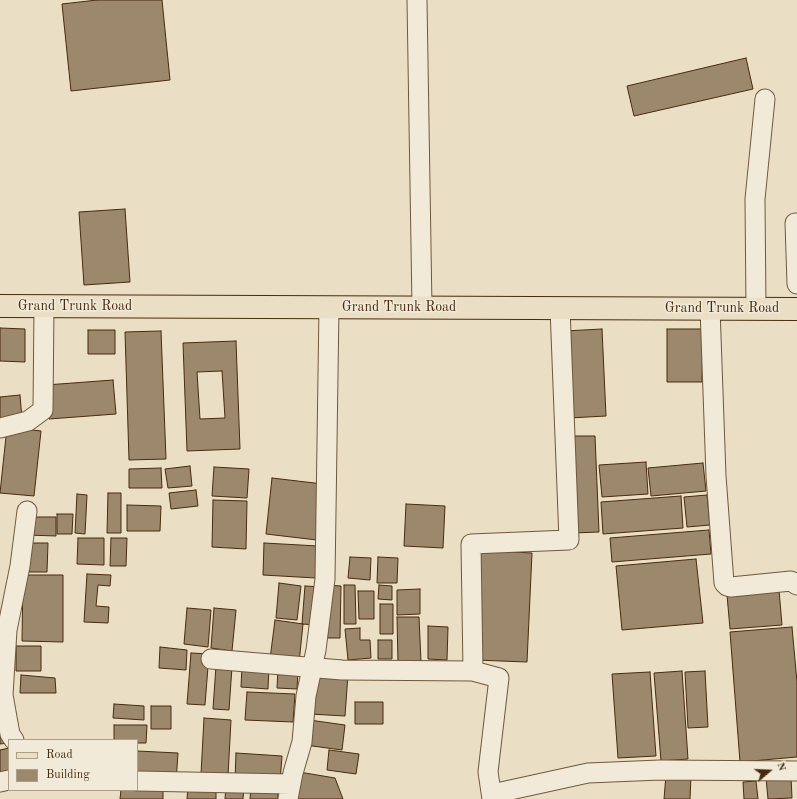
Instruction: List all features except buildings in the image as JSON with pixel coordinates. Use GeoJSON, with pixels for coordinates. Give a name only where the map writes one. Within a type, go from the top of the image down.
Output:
{"type":"FeatureCollection","features":[{"type":"Feature","properties":{"kind":"main road","name":"Grand Trunk Road"},"geometry":{"type":"LineString","coordinates":[[0,306],[797,309]]}},
{"type":"Feature","properties":{"kind":"street"},"geometry":{"type":"LineString","coordinates":[[417,0],[422,307]]}},
{"type":"Feature","properties":{"kind":"street"},"geometry":{"type":"LineString","coordinates":[[756,309],[755,200],[765,100]]}},
{"type":"Feature","properties":{"kind":"street"},"geometry":{"type":"LineString","coordinates":[[795,223],[797,284]]}},
{"type":"Feature","properties":{"kind":"street"},"geometry":{"type":"LineString","coordinates":[[0,428],[28,421],[43,410],[44,306]]}},
{"type":"Feature","properties":{"kind":"street"},"geometry":{"type":"LineString","coordinates":[[138,781],[289,791],[302,742],[306,696],[312,667],[325,579],[329,307]]}},
{"type":"Feature","properties":{"kind":"street"},"geometry":{"type":"LineString","coordinates":[[473,671],[471,544],[569,540],[560,308]]}},
{"type":"Feature","properties":{"kind":"street"},"geometry":{"type":"LineString","coordinates":[[710,308],[716,476],[725,584],[731,587],[791,581],[797,585]]}},
{"type":"Feature","properties":{"kind":"street"},"geometry":{"type":"LineString","coordinates":[[13,739],[10,734],[3,695],[6,663],[3,630],[20,566],[27,511]]}},
{"type":"Feature","properties":{"kind":"street"},"geometry":{"type":"LineString","coordinates":[[211,659],[312,667],[424,672],[473,671],[499,678],[488,772],[492,797],[588,773],[660,770],[797,771]]}}]}
